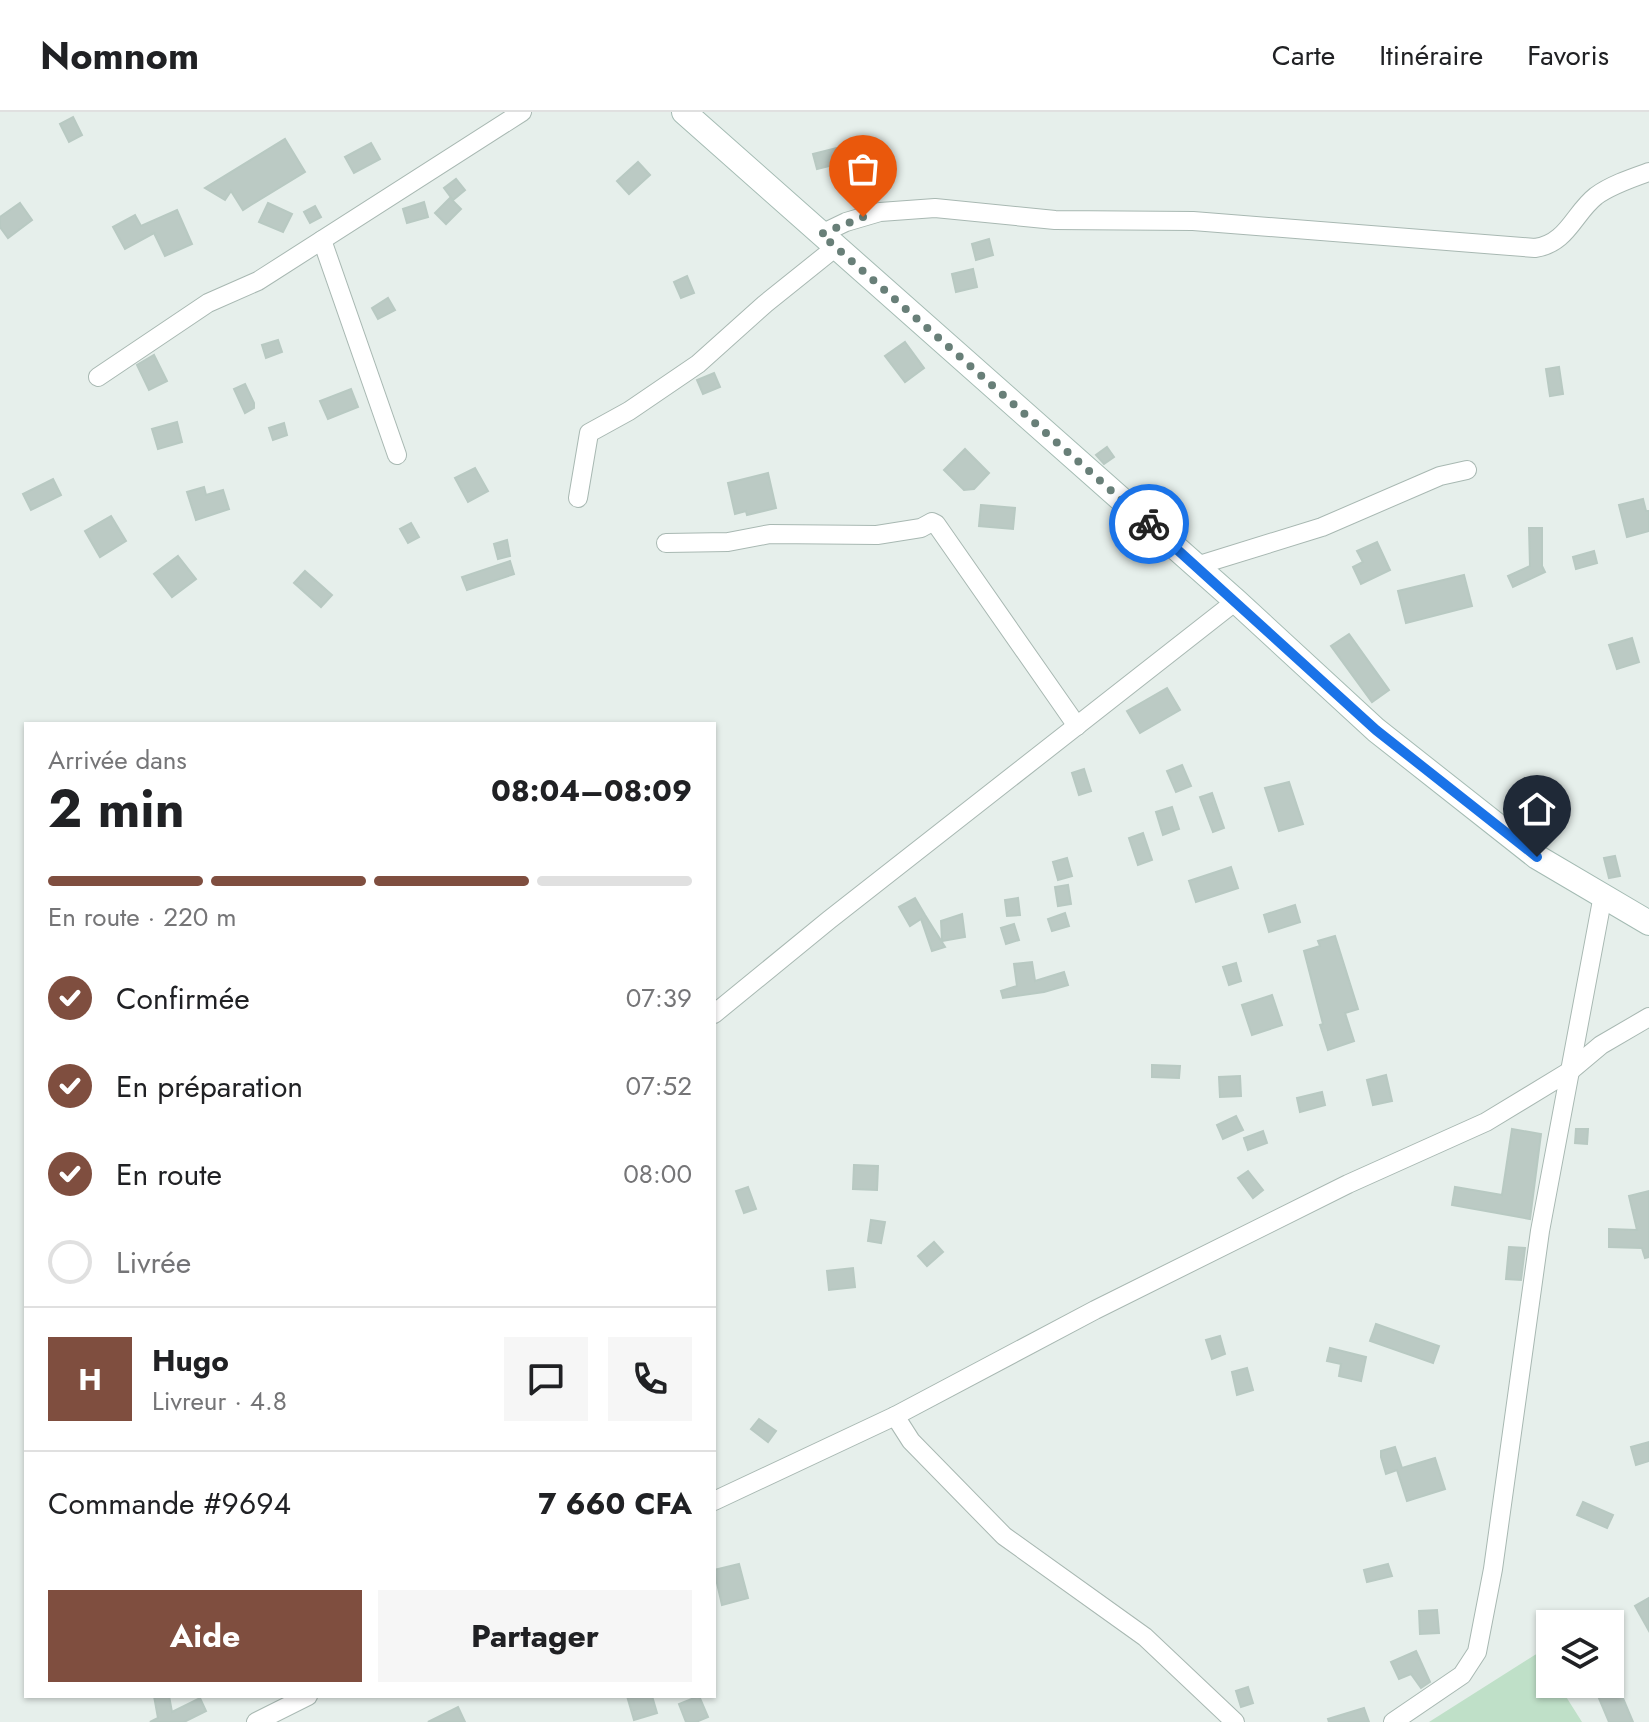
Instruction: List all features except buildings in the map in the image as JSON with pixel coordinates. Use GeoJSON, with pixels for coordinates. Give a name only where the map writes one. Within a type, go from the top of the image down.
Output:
{"type":"FeatureCollection","features":[{"type":"Feature","properties":{"kind":"street"},"geometry":{"type":"LineString","coordinates":[[98,377],[208,303],[235,294],[258,281],[522,112]]}},
{"type":"Feature","properties":{"kind":"street"},"geometry":{"type":"LineString","coordinates":[[684,112],[1236,601],[1376,730],[1537,857],[1649,923]]}},
{"type":"Feature","properties":{"kind":"street"},"geometry":{"type":"LineString","coordinates":[[578,498],[589,433],[629,411],[698,364],[765,304],[846,222],[880,212],[935,208],[1055,220],[1193,221],[1535,248],[1546,247],[1562,236],[1596,196],[1649,172]]}},
{"type":"Feature","properties":{"kind":"street"},"geometry":{"type":"LineString","coordinates":[[322,240],[397,455]]}},
{"type":"Feature","properties":{"kind":"street"},"geometry":{"type":"LineString","coordinates":[[1196,566],[1322,527],[1440,476],[1467,470]]}},
{"type":"Feature","properties":{"kind":"street"},"geometry":{"type":"LineString","coordinates":[[666,543],[728,542],[770,534],[877,535],[921,528],[932,522],[1041,671],[1077,726]]}},
{"type":"Feature","properties":{"kind":"street"},"geometry":{"type":"LineString","coordinates":[[716,1012],[1236,601]]}},
{"type":"Feature","properties":{"kind":"street"},"geometry":{"type":"LineString","coordinates":[[1393,1722],[1462,1675],[1477,1652],[1493,1569],[1540,1231],[1603,895]]}},
{"type":"Feature","properties":{"kind":"street"},"geometry":{"type":"LineString","coordinates":[[716,1500],[895,1416],[1095,1310],[1348,1184],[1486,1122],[1570,1071],[1601,1045],[1649,1017]]}},
{"type":"Feature","properties":{"kind":"street"},"geometry":{"type":"LineString","coordinates":[[895,1416],[911,1441],[1004,1536],[1145,1637],[1235,1722]]}},
{"type":"Feature","properties":{"kind":"street"},"geometry":{"type":"LineString","coordinates":[[256,1722],[304,1698]]}},
{"type":"Feature","properties":{"kind":"green space"},"geometry":{"type":"Polygon","coordinates":[[[1536,1654],[1536,1698],[1567,1698],[1582,1722],[1429,1722],[1536,1654]]]}},
{"type":"Feature","properties":{"kind":"way so far"},"geometry":{"type":"LineString","coordinates":[[863,217],[821,234],[1149,524]]}},
{"type":"Feature","properties":{"kind":"route"},"geometry":{"type":"LineString","coordinates":[[1149,524],[1376,730],[1537,857]]}}]}
